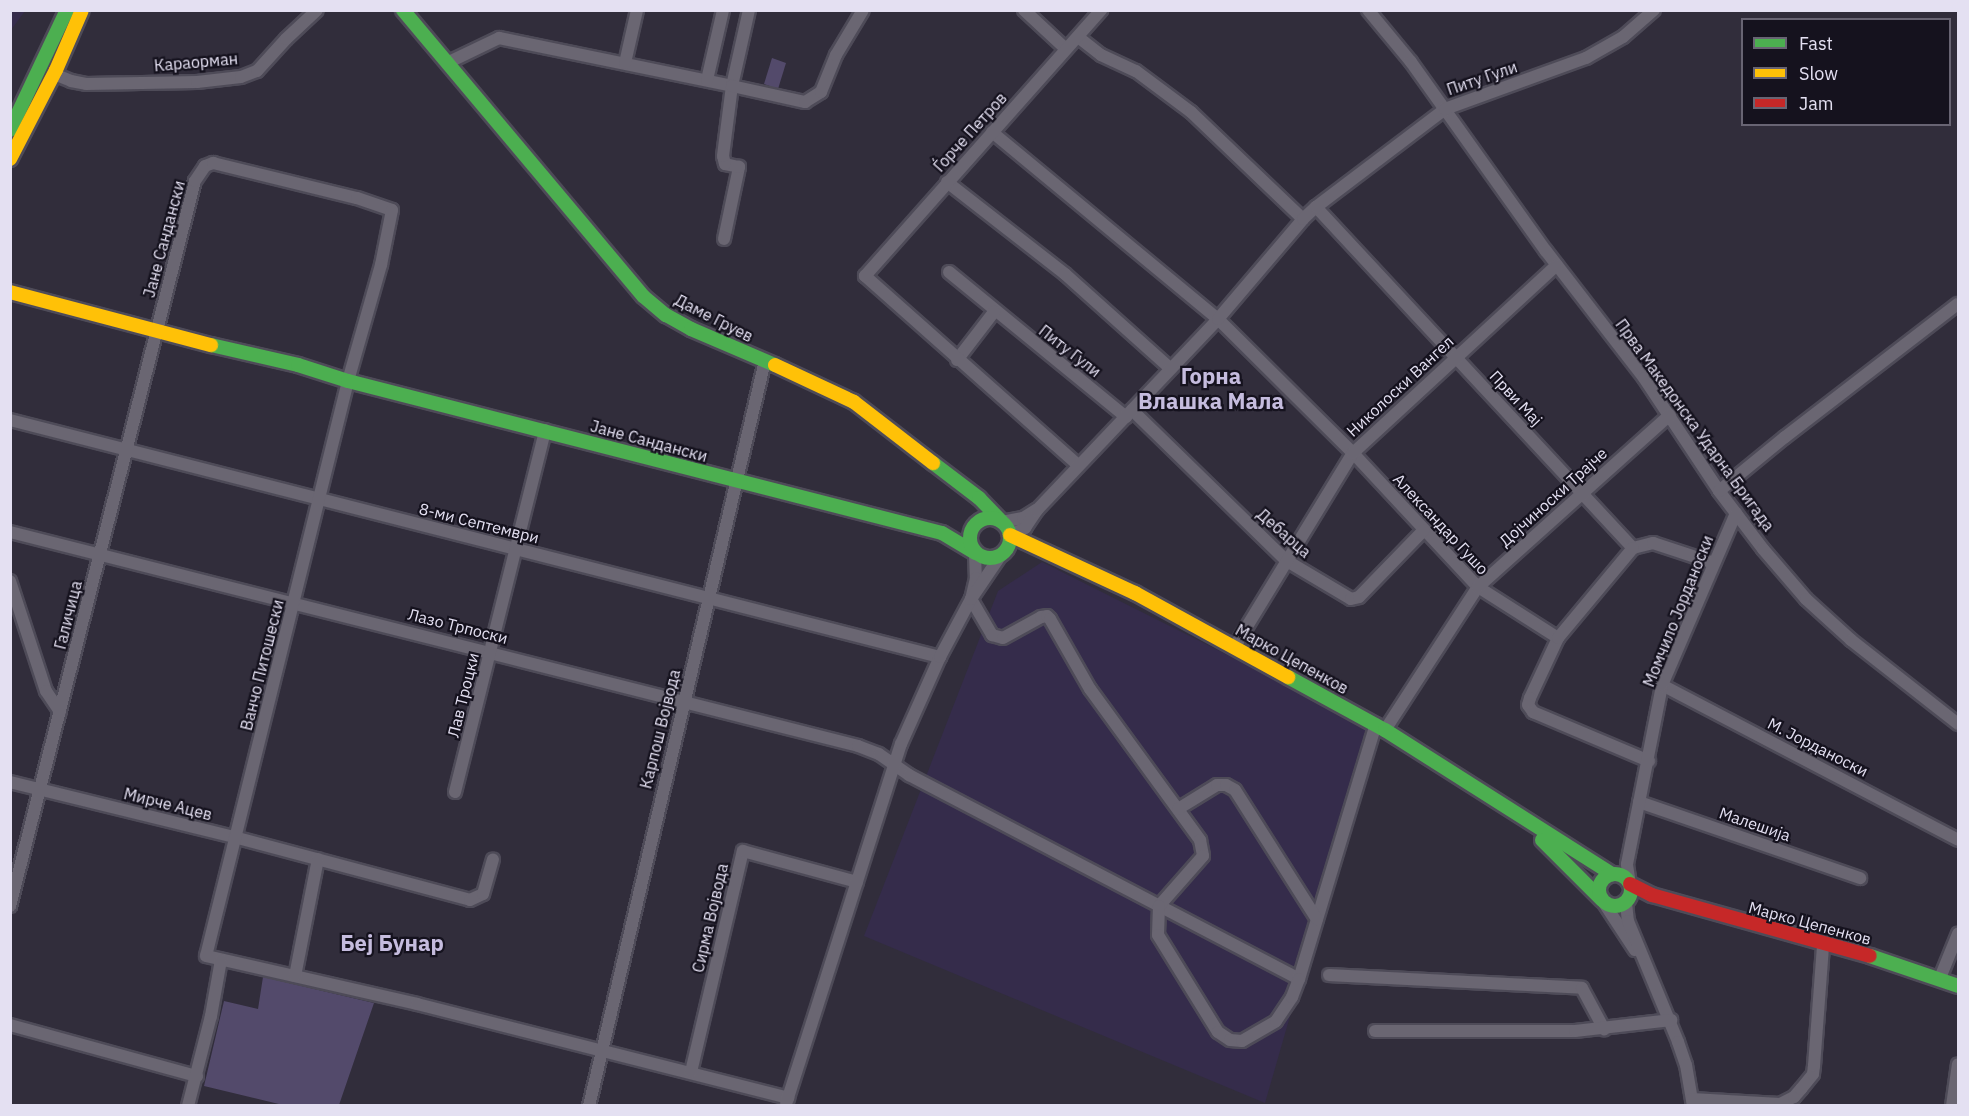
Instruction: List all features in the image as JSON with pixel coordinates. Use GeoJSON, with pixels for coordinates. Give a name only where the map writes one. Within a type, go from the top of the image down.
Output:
{"type":"FeatureCollection","features":[{"type":"Feature","properties":{"kind":"street"},"geometry":{"type":"LineString","coordinates":[[10,130],[67,10]]}},
{"type":"Feature","properties":{"kind":"street"},"geometry":{"type":"LineString","coordinates":[[10,159],[54,74],[82,10]]}},
{"type":"Feature","properties":{"kind":"street","name":"Караорман"},"geometry":{"type":"LineString","coordinates":[[54,74],[86,84],[197,82],[241,77],[257,71],[317,10]]}},
{"type":"Feature","properties":{"kind":"street","name":"Даме Груев"},"geometry":{"type":"LineString","coordinates":[[403,10],[622,274],[666,315],[854,402],[991,508],[1002,522]]}},
{"type":"Feature","properties":{"kind":"street"},"geometry":{"type":"LineString","coordinates":[[625,63],[637,10]]}},
{"type":"Feature","properties":{"kind":"street"},"geometry":{"type":"LineString","coordinates":[[706,80],[723,10]]}},
{"type":"Feature","properties":{"kind":"street"},"geometry":{"type":"LineString","coordinates":[[724,239],[739,167],[725,164],[723,156],[732,86],[749,10]]}},
{"type":"Feature","properties":{"kind":"street"},"geometry":{"type":"LineString","coordinates":[[447,63],[499,38],[805,102],[821,92],[836,55],[863,10]]}},
{"type":"Feature","properties":{"kind":"street"},"geometry":{"type":"LineString","coordinates":[[1024,10],[1066,49]]}},
{"type":"Feature","properties":{"kind":"street","name":"Ѓорче Петров"},"geometry":{"type":"LineString","coordinates":[[957,360],[865,276],[1101,10]]}},
{"type":"Feature","properties":{"kind":"street","name":"Прва Македонска Ударна Бригада"},"geometry":{"type":"LineString","coordinates":[[1368,10],[1445,109],[1557,265],[1670,415],[1719,491],[1811,604],[1851,640],[1959,724]]}},
{"type":"Feature","properties":{"kind":"street","name":"Питу Гули"},"geometry":{"type":"LineString","coordinates":[[1030,521],[1037,510],[1078,465],[1218,319],[1303,219],[1316,207],[1445,109],[1586,58],[1623,37],[1654,10]]}},
{"type":"Feature","properties":{"kind":"street"},"geometry":{"type":"LineString","coordinates":[[1078,37],[1101,55],[1136,71],[1191,112],[1303,219]]}},
{"type":"Feature","properties":{"kind":"street"},"geometry":{"type":"LineString","coordinates":[[992,132],[1218,319]]}},
{"type":"Feature","properties":{"kind":"street","name":"Јане Сандански"},"geometry":{"type":"LineString","coordinates":[[157,333],[195,181],[205,166],[222,165],[357,198],[392,210],[381,265],[348,381]]}},
{"type":"Feature","properties":{"kind":"street"},"geometry":{"type":"LineString","coordinates":[[947,182],[1065,274],[1171,369]]}},
{"type":"Feature","properties":{"kind":"street","name":"Први Мај"},"geometry":{"type":"LineString","coordinates":[[1316,207],[1633,548]]}},
{"type":"Feature","properties":{"kind":"street","name":"Николоски Вангел"},"geometry":{"type":"LineString","coordinates":[[1235,646],[1353,453],[1455,356],[1557,265]]}},
{"type":"Feature","properties":{"kind":"street","name":"Питу Гули"},"geometry":{"type":"LineString","coordinates":[[949,272],[994,312],[1129,413]]}},
{"type":"Feature","properties":{"kind":"street","name":"Јане Сандански"},"geometry":{"type":"LineString","coordinates":[[10,292],[157,333],[298,365],[348,381],[942,533],[975,553]]}},
{"type":"Feature","properties":{"kind":"street"},"geometry":{"type":"LineString","coordinates":[[1719,491],[1785,437],[1959,304]]}},
{"type":"Feature","properties":{"kind":"street"},"geometry":{"type":"LineString","coordinates":[[994,312],[957,360],[1078,465]]}},
{"type":"Feature","properties":{"kind":"street","name":"Александар Гушо"},"geometry":{"type":"LineString","coordinates":[[1218,319],[1353,453],[1478,587],[1558,638]]}},
{"type":"Feature","properties":{"kind":"street","name":"Галичица"},"geometry":{"type":"LineString","coordinates":[[10,906],[157,333]]}},
{"type":"Feature","properties":{"kind":"street","name":"Карпош Војвода"},"geometry":{"type":"LineString","coordinates":[[589,1106],[765,361]]}},
{"type":"Feature","properties":{"kind":"street","name":"Ванчо Питошески"},"geometry":{"type":"LineString","coordinates":[[221,960],[207,956],[234,837],[321,500],[348,381]]}},
{"type":"Feature","properties":{"kind":"street","name":"Дебарца"},"geometry":{"type":"LineString","coordinates":[[1129,413],[1287,561],[1351,599],[1359,597],[1424,530]]}},
{"type":"Feature","properties":{"kind":"street","name":"Дојчиноски Трајче"},"geometry":{"type":"LineString","coordinates":[[1159,906],[1158,935],[1218,1032],[1230,1040],[1242,1041],[1276,1021],[1292,997],[1299,979],[1381,727],[1478,587],[1581,492],[1670,415]]}},
{"type":"Feature","properties":{"kind":"street","name":"8-ми Септември"},"geometry":{"type":"LineString","coordinates":[[10,420],[940,657]]}},
{"type":"Feature","properties":{"kind":"street","name":"Лав Троцки"},"geometry":{"type":"LineString","coordinates":[[455,792],[545,430]]}},
{"type":"Feature","properties":{"kind":"street"},"geometry":{"type":"LineString","coordinates":[[967,490],[974,503],[970,540],[975,553],[976,578],[971,599],[992,635],[998,638],[1047,616],[1090,688],[1200,840],[1203,856],[1159,906]]}},
{"type":"Feature","properties":{"kind":"street"},"geometry":{"type":"LineString","coordinates":[[973,527],[977,522],[990,518],[1002,522],[1023,518],[1037,510]]}},
{"type":"Feature","properties":{"kind":"street","name":"Момчило Јорданоски"},"geometry":{"type":"LineString","coordinates":[[1619,871],[1649,761],[1662,685],[1736,513]]}},
{"type":"Feature","properties":{"kind":"street"},"geometry":{"type":"LineString","coordinates":[[1010,535],[1019,533],[1030,521]]}},
{"type":"Feature","properties":{"kind":"street"},"geometry":{"type":"LineString","coordinates":[[1030,521],[1035,546]]}},
{"type":"Feature","properties":{"kind":"street"},"geometry":{"type":"LineString","coordinates":[[1002,522],[1010,535],[1049,555]]}},
{"type":"Feature","properties":{"kind":"street","name":"Јане Сандански"},"geometry":{"type":"LineString","coordinates":[[942,533],[973,527]]}},
{"type":"Feature","properties":{"kind":"street","name":"Лазо Трпоски"},"geometry":{"type":"LineString","coordinates":[[10,532],[294,601],[858,746],[894,764],[909,775],[1299,979]]}},
{"type":"Feature","properties":{"kind":"street"},"geometry":{"type":"LineString","coordinates":[[188,1106],[197,1076],[221,960],[417,1004],[602,1052],[691,1072],[786,1102],[894,764],[940,657],[971,599],[1008,546],[1010,535]]}},
{"type":"Feature","properties":{"kind":"street"},"geometry":{"type":"LineString","coordinates":[[1649,761],[1533,712],[1528,705],[1530,698],[1558,638],[1633,548],[1653,543],[1714,563]]}},
{"type":"Feature","properties":{"kind":"street"},"geometry":{"type":"LineString","coordinates":[[975,553],[985,558],[1001,555],[1049,555]]}},
{"type":"Feature","properties":{"kind":"street","name":"Марко Цепенков"},"geometry":{"type":"LineString","coordinates":[[1049,555],[1086,569],[1235,646],[1381,727],[1510,810]]}},
{"type":"Feature","properties":{"kind":"street"},"geometry":{"type":"LineString","coordinates":[[10,580],[46,692],[60,712]]}},
{"type":"Feature","properties":{"kind":"street","name":"М. Јорданоски"},"geometry":{"type":"LineString","coordinates":[[1662,685],[1959,840]]}},
{"type":"Feature","properties":{"kind":"street","name":"Мирче Ацев"},"geometry":{"type":"LineString","coordinates":[[10,782],[234,837],[470,900],[483,894],[493,859]]}},
{"type":"Feature","properties":{"kind":"street"},"geometry":{"type":"LineString","coordinates":[[1178,810],[1216,785],[1226,785],[1235,790],[1317,919]]}},
{"type":"Feature","properties":{"kind":"street","name":"Малешија"},"geometry":{"type":"LineString","coordinates":[[1639,802],[1860,878]]}},
{"type":"Feature","properties":{"kind":"street"},"geometry":{"type":"LineString","coordinates":[[1510,810],[1619,871],[1630,884],[1628,921],[1671,1020],[1686,1065],[1693,1102],[1780,1104],[1794,1097],[1801,1089],[1813,1074],[1823,945]]}},
{"type":"Feature","properties":{"kind":"street"},"geometry":{"type":"LineString","coordinates":[[1510,810],[1602,900],[1644,960]]}},
{"type":"Feature","properties":{"kind":"street","name":"Сирма Војвода"},"geometry":{"type":"LineString","coordinates":[[691,1072],[743,851],[857,882]]}},
{"type":"Feature","properties":{"kind":"street"},"geometry":{"type":"LineString","coordinates":[[296,976],[318,859]]}},
{"type":"Feature","properties":{"kind":"street"},"geometry":{"type":"LineString","coordinates":[[1602,900],[1600,885],[1619,871]]}},
{"type":"Feature","properties":{"kind":"street","name":"Марко Цепенков"},"geometry":{"type":"LineString","coordinates":[[1630,884],[1652,895],[1823,945],[1901,964],[1959,986]]}},
{"type":"Feature","properties":{"kind":"street"},"geometry":{"type":"LineString","coordinates":[[1602,900],[1616,907],[1628,901],[1652,895]]}},
{"type":"Feature","properties":{"kind":"street"},"geometry":{"type":"LineString","coordinates":[[1940,978],[1959,934]]}},
{"type":"Feature","properties":{"kind":"street"},"geometry":{"type":"LineString","coordinates":[[1329,975],[1582,988],[1604,1029]]}},
{"type":"Feature","properties":{"kind":"street"},"geometry":{"type":"LineString","coordinates":[[1375,1031],[1575,1031],[1671,1020]]}},
{"type":"Feature","properties":{"kind":"street"},"geometry":{"type":"LineString","coordinates":[[10,1025],[197,1076]]}},
{"type":"Feature","properties":{"kind":"street"},"geometry":{"type":"LineString","coordinates":[[1952,1106],[1959,1064]]}},
{"type":"Feature","properties":{"kind":"shaded area"},"geometry":{"type":"Polygon","coordinates":[[[10,11],[25,11],[11,30],[10,11]]]}},
{"type":"Feature","properties":{"kind":"shaded area"},"geometry":{"type":"Polygon","coordinates":[[[772,58],[786,63],[778,89],[764,84],[772,58]]]}},
{"type":"Feature","properties":{"kind":"shaded area"},"geometry":{"type":"Polygon","coordinates":[[[1042,562],[1373,728],[1265,1103],[864,936],[998,591],[1042,562]]]}},
{"type":"Feature","properties":{"kind":"shaded area"},"geometry":{"type":"Polygon","coordinates":[[[263,977],[374,1003],[339,1105],[283,1105],[204,1086],[224,1001],[258,1009],[263,977]]]}},
{"type":"Feature","properties":{"kind":"traffic: fast"},"geometry":{"type":"LineString","coordinates":[[10,130],[67,10]]}},
{"type":"Feature","properties":{"kind":"traffic: fast"},"geometry":{"type":"LineString","coordinates":[[403,10],[643,296],[666,315],[691,329],[775,365]]}},
{"type":"Feature","properties":{"kind":"traffic: fast"},"geometry":{"type":"LineString","coordinates":[[211,345],[298,365],[348,381],[942,533],[975,553]]}},
{"type":"Feature","properties":{"kind":"traffic: fast"},"geometry":{"type":"LineString","coordinates":[[933,463],[979,498],[1002,522]]}},
{"type":"Feature","properties":{"kind":"traffic: fast"},"geometry":{"type":"LineString","coordinates":[[990,518],[998,519],[1004,524],[1009,530],[1010,538],[1009,546],[1004,552],[998,557],[990,558],[982,557],[976,552],[971,546],[970,538],[971,530],[976,524],[982,519],[990,518]]}},
{"type":"Feature","properties":{"kind":"traffic: fast"},"geometry":{"type":"LineString","coordinates":[[1288,677],[1385,730],[1612,874]]}},
{"type":"Feature","properties":{"kind":"traffic: fast"},"geometry":{"type":"LineString","coordinates":[[1542,840],[1602,900]]}},
{"type":"Feature","properties":{"kind":"traffic: fast"},"geometry":{"type":"LineString","coordinates":[[1615,874],[1626,879],[1631,890],[1626,901],[1615,906],[1604,901],[1599,890],[1604,879],[1615,874]]}},
{"type":"Feature","properties":{"kind":"traffic: fast"},"geometry":{"type":"LineString","coordinates":[[1870,956],[1958,986]]}},
{"type":"Feature","properties":{"kind":"traffic: slow"},"geometry":{"type":"LineString","coordinates":[[10,159],[56,70],[82,10]]}},
{"type":"Feature","properties":{"kind":"traffic: slow"},"geometry":{"type":"LineString","coordinates":[[10,292],[211,345]]}},
{"type":"Feature","properties":{"kind":"traffic: slow"},"geometry":{"type":"LineString","coordinates":[[775,365],[854,402],[933,463]]}},
{"type":"Feature","properties":{"kind":"traffic: slow"},"geometry":{"type":"LineString","coordinates":[[1010,535],[1135,593],[1288,677]]}},
{"type":"Feature","properties":{"kind":"traffic: jam"},"geometry":{"type":"LineString","coordinates":[[1630,884],[1652,895],[1870,956]]}},
{"type":"Feature","properties":{"kind":"district","name":"Горна Влашка Мала"},"geometry":{"type":"Point","coordinates":[1211,388]}},
{"type":"Feature","properties":{"kind":"district","name":"Беј Бунар"},"geometry":{"type":"Point","coordinates":[392,943]}}]}
